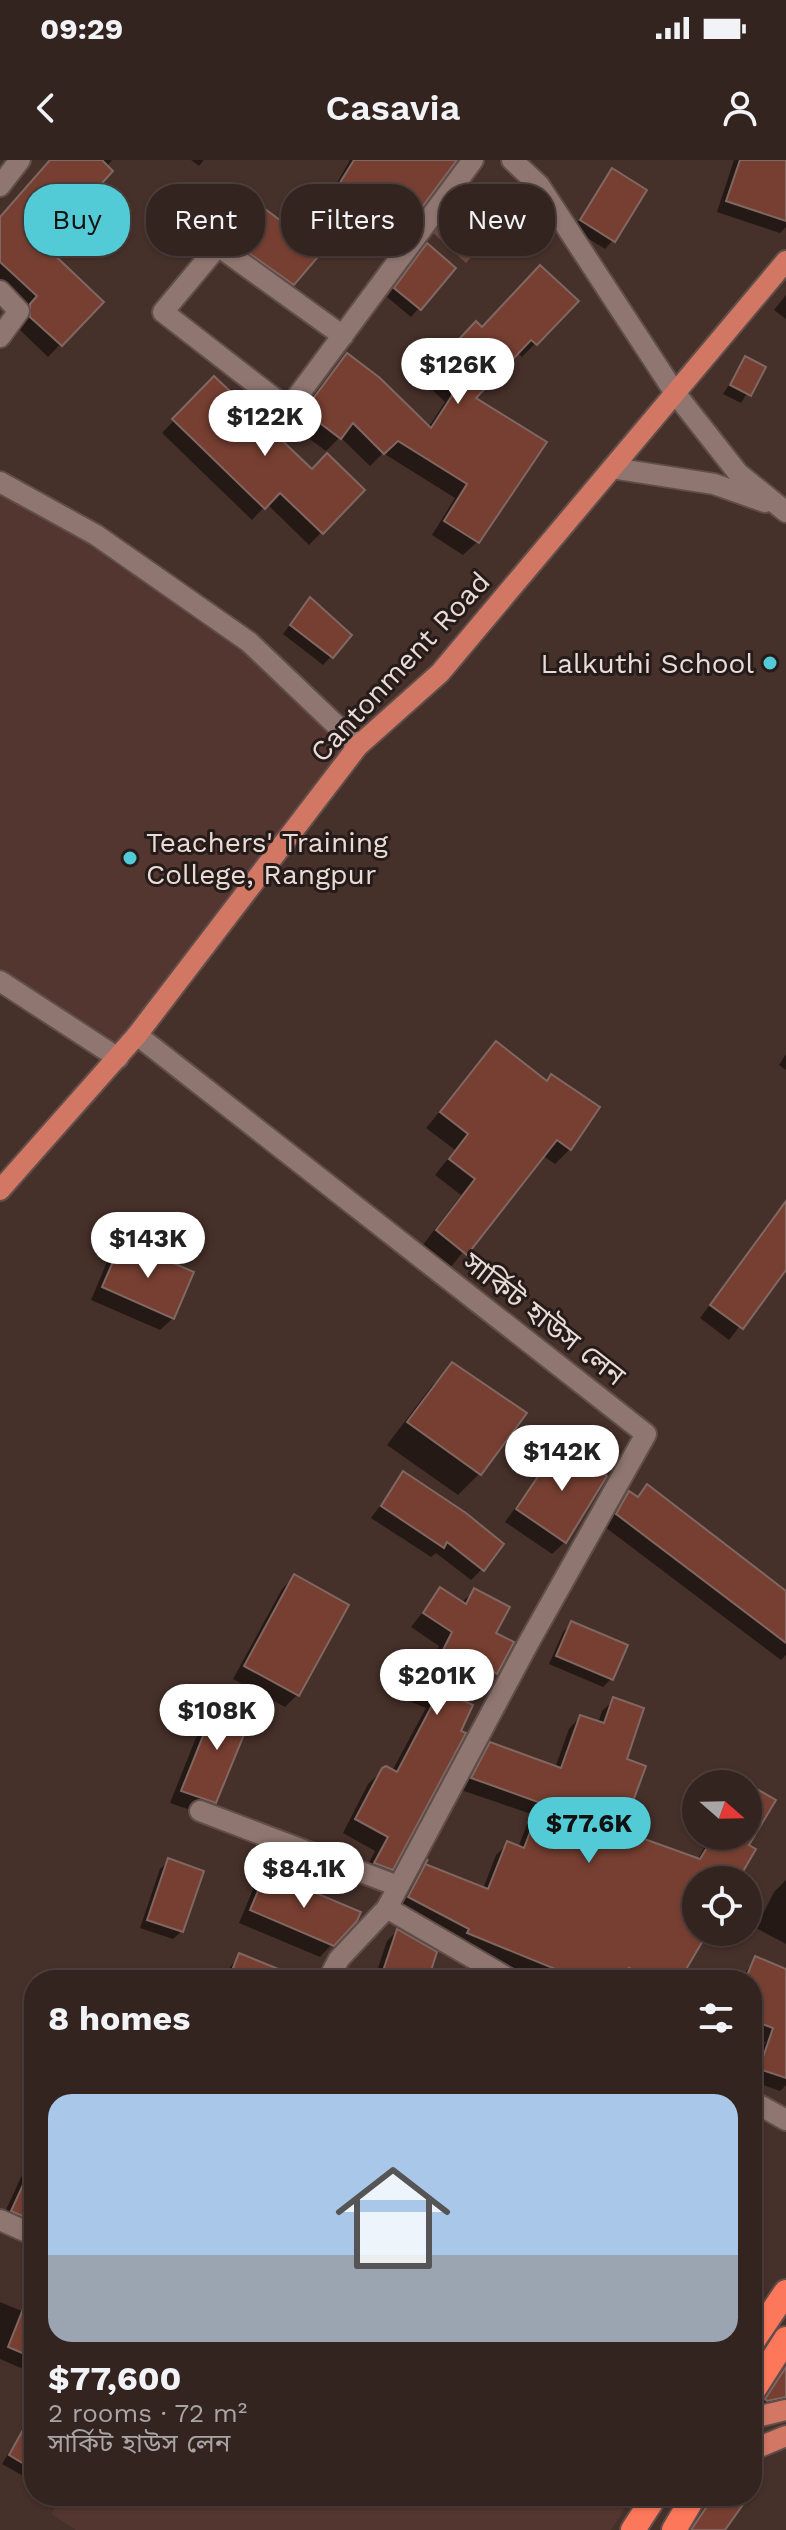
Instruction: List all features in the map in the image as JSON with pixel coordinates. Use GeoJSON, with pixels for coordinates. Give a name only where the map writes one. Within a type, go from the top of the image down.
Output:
{"type":"FeatureCollection","features":[{"type":"Feature","properties":{"kind":"highway"},"geometry":{"type":"LineString","coordinates":[[762,2327],[786,2292]]}},
{"type":"Feature","properties":{"kind":"highway"},"geometry":{"type":"LineString","coordinates":[[762,2376],[786,2339]]}},
{"type":"Feature","properties":{"kind":"highway"},"geometry":{"type":"LineString","coordinates":[[633,2530],[649,2506]]}},
{"type":"Feature","properties":{"kind":"highway"},"geometry":{"type":"LineString","coordinates":[[674,2530],[688,2506]]}},
{"type":"Feature","properties":{"kind":"main road","name":"Cantonment Road"},"geometry":{"type":"LineString","coordinates":[[0,1190],[137,1035],[358,746],[440,673],[786,261]]}},
{"type":"Feature","properties":{"kind":"main road"},"geometry":{"type":"LineString","coordinates":[[762,2416],[786,2410]]}},
{"type":"Feature","properties":{"kind":"main road"},"geometry":{"type":"LineString","coordinates":[[762,2446],[786,2436]]}},
{"type":"Feature","properties":{"kind":"street"},"geometry":{"type":"LineString","coordinates":[[0,186],[20,160]]}},
{"type":"Feature","properties":{"kind":"street"},"geometry":{"type":"LineString","coordinates":[[343,336],[218,246],[163,312],[288,409],[343,336],[473,160]]}},
{"type":"Feature","properties":{"kind":"street"},"geometry":{"type":"LineString","coordinates":[[512,160],[539,185],[675,393],[738,473],[783,510]]}},
{"type":"Feature","properties":{"kind":"street"},"geometry":{"type":"LineString","coordinates":[[0,291],[19,311],[0,337]]}},
{"type":"Feature","properties":{"kind":"street"},"geometry":{"type":"LineString","coordinates":[[612,468],[714,484],[783,510]]}},
{"type":"Feature","properties":{"kind":"street"},"geometry":{"type":"LineString","coordinates":[[0,482],[96,535],[249,642],[358,746]]}},
{"type":"Feature","properties":{"kind":"street"},"geometry":{"type":"LineString","coordinates":[[0,981],[118,1058]]}},
{"type":"Feature","properties":{"kind":"street","name":"সার্কিট হাউস লেন"},"geometry":{"type":"LineString","coordinates":[[137,1035],[646,1434],[387,1908],[339,1959],[333,1970]]}},
{"type":"Feature","properties":{"kind":"street"},"geometry":{"type":"LineString","coordinates":[[200,1811],[398,1886]]}},
{"type":"Feature","properties":{"kind":"street"},"geometry":{"type":"LineString","coordinates":[[387,1908],[494,1970]]}},
{"type":"Feature","properties":{"kind":"street"},"geometry":{"type":"LineString","coordinates":[[762,2107],[786,2120]]}},
{"type":"Feature","properties":{"kind":"street"},"geometry":{"type":"LineString","coordinates":[[0,2220],[24,2231]]}},
{"type":"Feature","properties":{"kind":"shaded area"},"geometry":{"type":"Polygon","coordinates":[[[439,224],[439,238],[432,232],[439,224]]]}},
{"type":"Feature","properties":{"kind":"shaded area"},"geometry":{"type":"Polygon","coordinates":[[[458,256],[472,256],[466,263],[458,256]]]}},
{"type":"Feature","properties":{"kind":"shaded area","name":"Teachers' Training College, Rangpur"},"geometry":{"type":"Polygon","coordinates":[[[0,495],[92,540],[245,647],[348,742],[115,1050],[0,975],[0,495]]]}},
{"type":"Feature","properties":{"kind":"shaded area"},"geometry":{"type":"Polygon","coordinates":[[[56,2506],[627,2506],[611,2530],[76,2530],[51,2514],[56,2506]]]}},
{"type":"Feature","properties":{"kind":"building"},"geometry":{"type":"Polygon","coordinates":[[[50,160],[102,160],[113,171],[101,184],[29,184],[50,160]]]}},
{"type":"Feature","properties":{"kind":"building"},"geometry":{"type":"Polygon","coordinates":[[[354,160],[457,160],[423,206],[423,184],[339,184],[354,160]]]}},
{"type":"Feature","properties":{"kind":"building"},"geometry":{"type":"Polygon","coordinates":[[[740,160],[786,160],[786,221],[726,201],[740,160]]]}},
{"type":"Feature","properties":{"kind":"building"},"geometry":{"type":"Polygon","coordinates":[[[612,168],[647,190],[615,242],[580,220],[612,168]]]}},
{"type":"Feature","properties":{"kind":"building"},"geometry":{"type":"Polygon","coordinates":[[[24,190],[24,256],[56,256],[104,302],[62,346],[30,317],[30,304],[37,296],[0,262],[0,217],[24,190]]]}},
{"type":"Feature","properties":{"kind":"building"},"geometry":{"type":"Polygon","coordinates":[[[265,209],[281,221],[281,256],[319,256],[294,285],[253,256],[265,256],[265,209]]]}},
{"type":"Feature","properties":{"kind":"building"},"geometry":{"type":"Polygon","coordinates":[[[427,243],[456,268],[421,310],[394,288],[417,256],[423,256],[427,243]]]}},
{"type":"Feature","properties":{"kind":"building"},"geometry":{"type":"Polygon","coordinates":[[[540,265],[579,301],[537,345],[531,340],[476,398],[547,442],[479,543],[444,521],[467,484],[398,441],[384,454],[353,423],[341,439],[304,411],[347,353],[380,378],[431,428],[457,388],[434,366],[476,321],[482,327],[540,265]]]}},
{"type":"Feature","properties":{"kind":"building"},"geometry":{"type":"Polygon","coordinates":[[[745,356],[766,367],[751,396],[730,385],[745,356]]]}},
{"type":"Feature","properties":{"kind":"building"},"geometry":{"type":"Polygon","coordinates":[[[214,376],[312,469],[327,453],[365,490],[323,534],[280,493],[265,509],[172,419],[214,376]]]}},
{"type":"Feature","properties":{"kind":"building"},"geometry":{"type":"Polygon","coordinates":[[[310,597],[352,635],[333,658],[290,625],[310,597]]]}},
{"type":"Feature","properties":{"kind":"building"},"geometry":{"type":"Polygon","coordinates":[[[496,1041],[547,1081],[551,1074],[600,1107],[571,1150],[557,1140],[467,1255],[436,1230],[475,1179],[449,1159],[468,1134],[440,1112],[496,1041]]]}},
{"type":"Feature","properties":{"kind":"building"},"geometry":{"type":"Polygon","coordinates":[[[786,1201],[786,1270],[743,1329],[710,1305],[786,1201]]]}},
{"type":"Feature","properties":{"kind":"building"},"geometry":{"type":"Polygon","coordinates":[[[122,1241],[194,1272],[174,1319],[102,1287],[122,1241]]]}},
{"type":"Feature","properties":{"kind":"building"},"geometry":{"type":"Polygon","coordinates":[[[452,1362],[527,1413],[481,1475],[407,1422],[452,1362]]]}},
{"type":"Feature","properties":{"kind":"building"},"geometry":{"type":"Polygon","coordinates":[[[560,1444],[607,1476],[566,1543],[516,1509],[560,1444]]]}},
{"type":"Feature","properties":{"kind":"building"},"geometry":{"type":"Polygon","coordinates":[[[403,1471],[466,1513],[504,1544],[484,1571],[447,1542],[444,1548],[381,1506],[403,1471]]]}},
{"type":"Feature","properties":{"kind":"building"},"geometry":{"type":"Polygon","coordinates":[[[647,1484],[786,1591],[786,1643],[616,1514],[629,1491],[638,1497],[647,1484]]]}},
{"type":"Feature","properties":{"kind":"building"},"geometry":{"type":"Polygon","coordinates":[[[294,1574],[349,1605],[299,1696],[244,1666],[294,1574]]]}},
{"type":"Feature","properties":{"kind":"building"},"geometry":{"type":"Polygon","coordinates":[[[440,1587],[466,1604],[474,1588],[510,1607],[496,1633],[514,1642],[497,1674],[480,1665],[462,1700],[473,1705],[461,1731],[466,1733],[393,1870],[374,1863],[388,1837],[355,1819],[382,1768],[386,1766],[397,1772],[438,1694],[409,1683],[419,1659],[435,1666],[452,1632],[423,1613],[440,1587]]]}},
{"type":"Feature","properties":{"kind":"building"},"geometry":{"type":"Polygon","coordinates":[[[571,1621],[628,1645],[613,1680],[556,1656],[571,1621]]]}},
{"type":"Feature","properties":{"kind":"building"},"geometry":{"type":"Polygon","coordinates":[[[613,1697],[644,1708],[627,1759],[646,1766],[622,1831],[700,1859],[705,1850],[755,1850],[746,1866],[682,1866],[682,1946],[700,1946],[686,1970],[558,1970],[467,1933],[469,1929],[408,1897],[425,1864],[488,1889],[507,1841],[524,1848],[541,1803],[471,1778],[490,1742],[561,1768],[580,1715],[604,1723],[613,1697]]]}},
{"type":"Feature","properties":{"kind":"building"},"geometry":{"type":"Polygon","coordinates":[[[217,1701],[252,1715],[216,1803],[181,1791],[217,1701]]]}},
{"type":"Feature","properties":{"kind":"building"},"geometry":{"type":"Polygon","coordinates":[[[762,1792],[776,1800],[762,1823],[762,1792]]]}},
{"type":"Feature","properties":{"kind":"building"},"geometry":{"type":"Polygon","coordinates":[[[168,1858],[204,1871],[183,1932],[147,1920],[168,1858]]]}},
{"type":"Feature","properties":{"kind":"building"},"geometry":{"type":"Polygon","coordinates":[[[266,1872],[361,1912],[357,1921],[334,1946],[250,1910],[266,1872]]]}},
{"type":"Feature","properties":{"kind":"building"},"geometry":{"type":"Polygon","coordinates":[[[397,1929],[437,1952],[431,1970],[383,1970],[397,1929]]]}},
{"type":"Feature","properties":{"kind":"building"},"geometry":{"type":"Polygon","coordinates":[[[239,1953],[281,1970],[232,1970],[239,1953]]]}},
{"type":"Feature","properties":{"kind":"building"},"geometry":{"type":"Polygon","coordinates":[[[755,1956],[786,1969],[786,2078],[762,2070],[762,2060],[773,2028],[762,2024],[762,1970],[749,1970],[755,1956]]]}},
{"type":"Feature","properties":{"kind":"building"},"geometry":{"type":"Polygon","coordinates":[[[24,2183],[24,2217],[11,2211],[24,2183]]]}},
{"type":"Feature","properties":{"kind":"building"},"geometry":{"type":"Polygon","coordinates":[[[24,2307],[24,2354],[8,2347],[24,2307]]]}},
{"type":"Feature","properties":{"kind":"building"},"geometry":{"type":"Polygon","coordinates":[[[786,2367],[786,2397],[767,2401],[765,2399],[786,2367]]]}},
{"type":"Feature","properties":{"kind":"building"},"geometry":{"type":"Polygon","coordinates":[[[24,2428],[24,2464],[9,2455],[24,2428]]]}},
{"type":"Feature","properties":{"kind":"building"},"geometry":{"type":"Polygon","coordinates":[[[707,2506],[742,2506],[725,2530],[691,2530],[707,2506]]]}},
{"type":"Feature","properties":{"kind":"place","name":"Lalkuthi School"},"geometry":{"type":"Point","coordinates":[770,663]}},
{"type":"Feature","properties":{"kind":"place","name":"Teachers' Training College, Rangpur"},"geometry":{"type":"Point","coordinates":[130,858]}}]}
